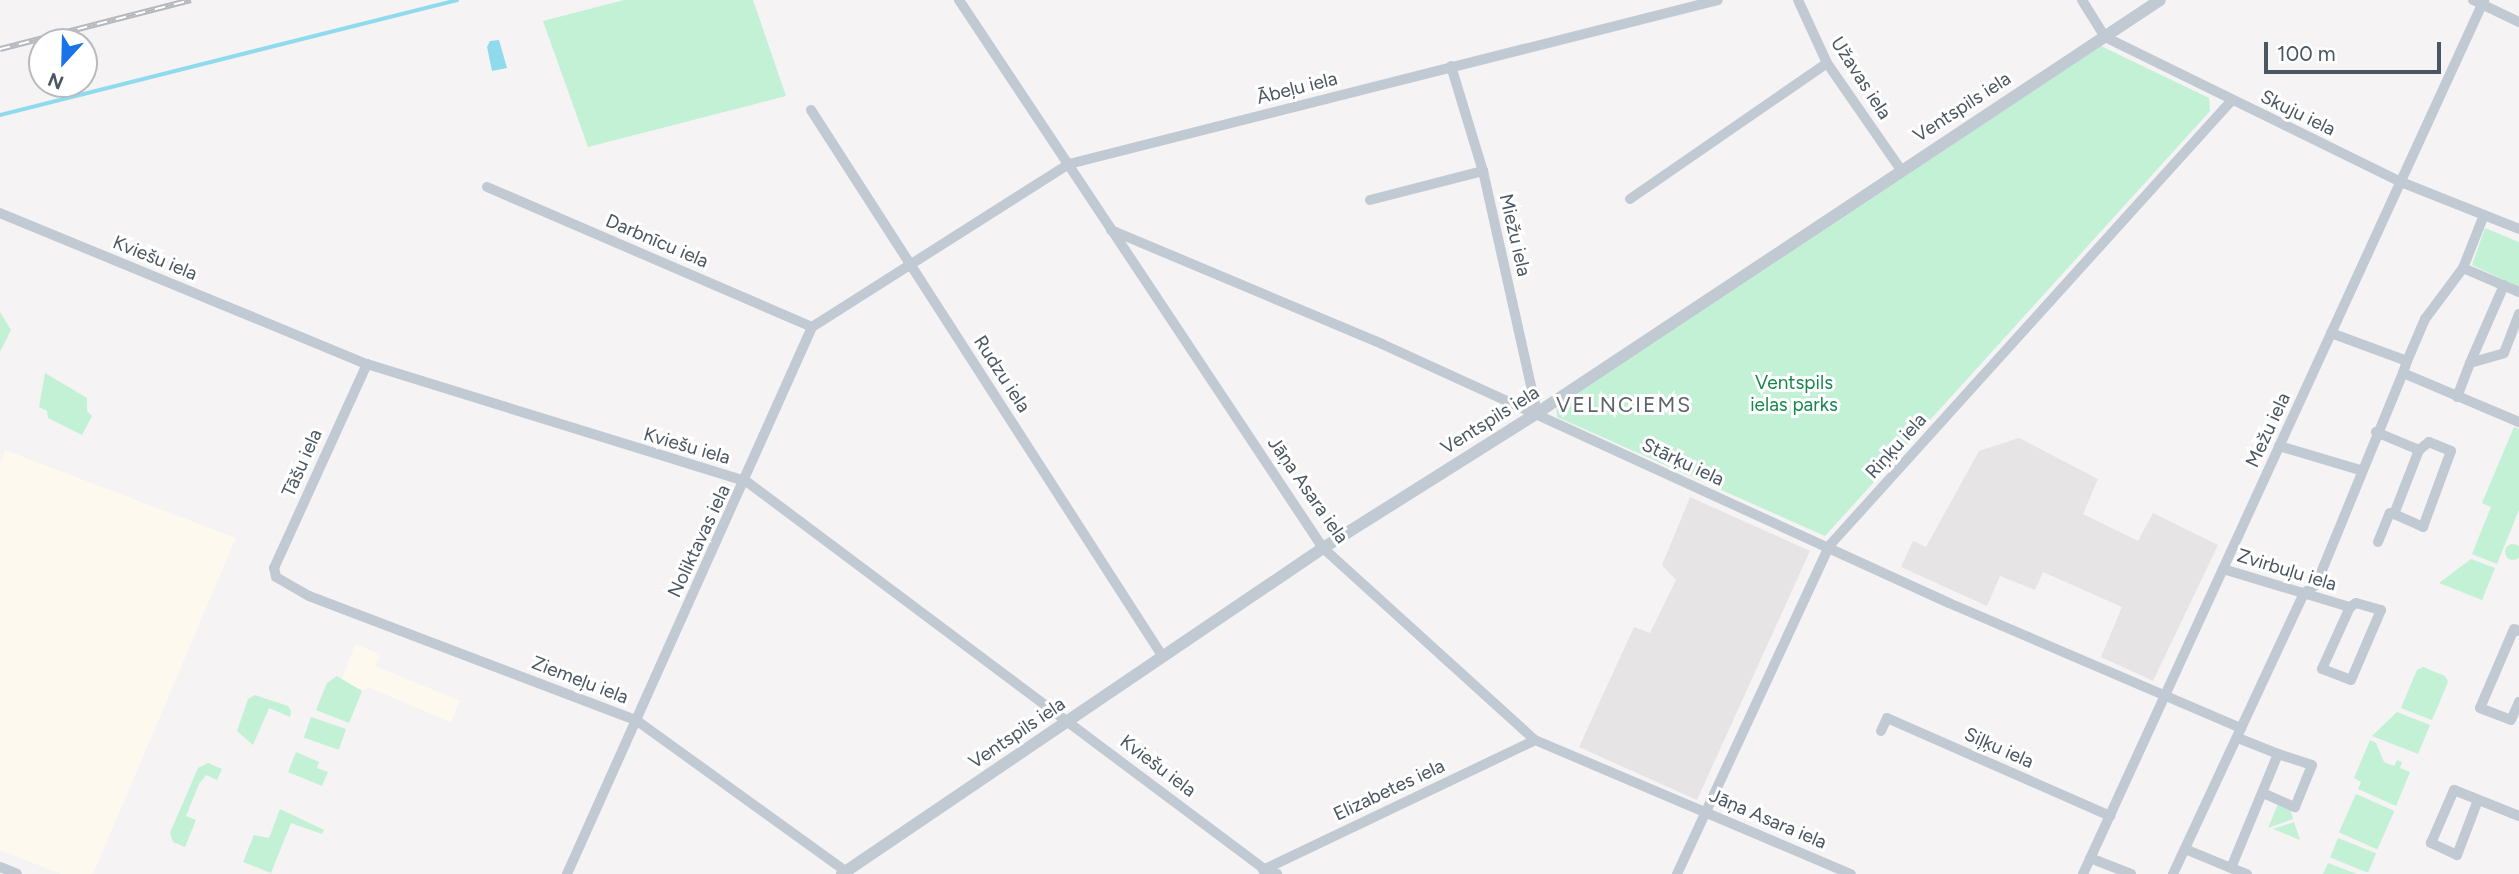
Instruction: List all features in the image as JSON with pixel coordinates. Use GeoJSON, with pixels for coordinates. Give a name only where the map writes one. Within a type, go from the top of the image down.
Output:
{"type":"FeatureCollection","features":[{"type":"Feature","properties":{"kind":"street","name":"Jāņa Asara iela"},"geometry":{"type":"LineString","coordinates":[[959,0],[1323,548],[1535,740],[1852,874]]}},
{"type":"Feature","properties":{"kind":"street","name":"Ābeļu iela"},"geometry":{"type":"LineString","coordinates":[[908,264],[1069,164],[1718,0]]}},
{"type":"Feature","properties":{"kind":"street","name":"Užavas iela"},"geometry":{"type":"LineString","coordinates":[[1798,0],[1826,63],[1901,170]]}},
{"type":"Feature","properties":{"kind":"street"},"geometry":{"type":"LineString","coordinates":[[2082,0],[2105,37]]}},
{"type":"Feature","properties":{"kind":"street","name":"Ventspils iela"},"geometry":{"type":"LineString","coordinates":[[843,872],[1323,548],[1537,413],[2160,0]]}},
{"type":"Feature","properties":{"kind":"street"},"geometry":{"type":"LineString","coordinates":[[2480,2],[2519,22]]}},
{"type":"Feature","properties":{"kind":"street","name":"Mežu iela"},"geometry":{"type":"LineString","coordinates":[[2083,874],[2401,182],[2480,2]]}},
{"type":"Feature","properties":{"kind":"street","name":"Skuju iela"},"geometry":{"type":"LineString","coordinates":[[2105,37],[2401,182],[2519,229]]}},
{"type":"Feature","properties":{"kind":"street"},"geometry":{"type":"LineString","coordinates":[[1630,199],[1826,63]]}},
{"type":"Feature","properties":{"kind":"street","name":"Miežu iela"},"geometry":{"type":"LineString","coordinates":[[1451,66],[1483,171],[1537,413]]}},
{"type":"Feature","properties":{"kind":"street","name":"Riņķu iela"},"geometry":{"type":"LineString","coordinates":[[1677,874],[1829,546],[2232,100]]}},
{"type":"Feature","properties":{"kind":"street","name":"Rudzu iela"},"geometry":{"type":"LineString","coordinates":[[811,110],[1163,657]]}},
{"type":"Feature","properties":{"kind":"street"},"geometry":{"type":"LineString","coordinates":[[1370,200],[1483,171]]}},
{"type":"Feature","properties":{"kind":"street","name":"Darbnīcu iela"},"geometry":{"type":"LineString","coordinates":[[487,187],[812,327]]}},
{"type":"Feature","properties":{"kind":"street","name":"Kviešu iela"},"geometry":{"type":"LineString","coordinates":[[0,213],[367,364],[746,481],[1070,720],[1263,872],[1277,874]]}},
{"type":"Feature","properties":{"kind":"street"},"geometry":{"type":"LineString","coordinates":[[2173,874],[2305,593],[2316,584],[2360,470],[2425,319],[2463,268],[2484,215]]}},
{"type":"Feature","properties":{"kind":"street","name":"Stārķu iela"},"geometry":{"type":"LineString","coordinates":[[1110,230],[1537,413],[2166,698],[2278,754],[2312,765],[2295,807],[2263,793]]}},
{"type":"Feature","properties":{"kind":"street"},"geometry":{"type":"LineString","coordinates":[[812,327],[908,264]]}},
{"type":"Feature","properties":{"kind":"street"},"geometry":{"type":"LineString","coordinates":[[2463,268],[2519,292]]}},
{"type":"Feature","properties":{"kind":"street"},"geometry":{"type":"LineString","coordinates":[[2456,397],[2504,285]]}},
{"type":"Feature","properties":{"kind":"street"},"geometry":{"type":"LineString","coordinates":[[2470,363],[2504,353],[2519,314]]}},
{"type":"Feature","properties":{"kind":"street","name":"Noliktavas iela"},"geometry":{"type":"LineString","coordinates":[[567,874],[746,481],[812,327]]}},
{"type":"Feature","properties":{"kind":"street"},"geometry":{"type":"LineString","coordinates":[[2331,333],[2407,361]]}},
{"type":"Feature","properties":{"kind":"street","name":"Tāšu iela"},"geometry":{"type":"LineString","coordinates":[[276,577],[274,568],[367,364]]}},
{"type":"Feature","properties":{"kind":"street"},"geometry":{"type":"LineString","coordinates":[[2403,373],[2519,422]]}},
{"type":"Feature","properties":{"kind":"street"},"geometry":{"type":"LineString","coordinates":[[2376,432],[2418,450]]}},
{"type":"Feature","properties":{"kind":"street"},"geometry":{"type":"LineString","coordinates":[[2378,541],[2393,514],[2418,450],[2430,442],[2451,451],[2423,527],[2393,514]]}},
{"type":"Feature","properties":{"kind":"street"},"geometry":{"type":"LineString","coordinates":[[2279,446],[2360,470]]}},
{"type":"Feature","properties":{"kind":"street","name":"Zvirbuļu iela"},"geometry":{"type":"LineString","coordinates":[[2223,569],[2350,607]]}},
{"type":"Feature","properties":{"kind":"street","name":"Ziemeļu iela"},"geometry":{"type":"LineString","coordinates":[[276,577],[309,596],[636,720],[843,872]]}},
{"type":"Feature","properties":{"kind":"street","name":"Zvirbuļu iela"},"geometry":{"type":"LineString","coordinates":[[2356,603],[2381,610],[2351,680],[2322,669],[2350,607],[2356,603]]}},
{"type":"Feature","properties":{"kind":"street"},"geometry":{"type":"LineString","coordinates":[[2519,631],[2514,629],[2480,708],[2511,720],[2519,702]]}},
{"type":"Feature","properties":{"kind":"street","name":"Siļķu iela"},"geometry":{"type":"LineString","coordinates":[[1881,731],[1887,718],[2110,816]]}},
{"type":"Feature","properties":{"kind":"street","name":"Elizabetes iela"},"geometry":{"type":"LineString","coordinates":[[1263,872],[1535,740]]}},
{"type":"Feature","properties":{"kind":"street"},"geometry":{"type":"LineString","coordinates":[[2231,868],[2278,754]]}},
{"type":"Feature","properties":{"kind":"street"},"geometry":{"type":"LineString","coordinates":[[2478,800],[2456,855],[2431,843],[2454,790],[2519,816]]}},
{"type":"Feature","properties":{"kind":"street"},"geometry":{"type":"LineString","coordinates":[[2185,849],[2246,874]]}},
{"type":"Feature","properties":{"kind":"street"},"geometry":{"type":"LineString","coordinates":[[2090,858],[2131,874]]}},
{"type":"Feature","properties":{"kind":"street"},"geometry":{"type":"LineString","coordinates":[[0,867],[17,874]]}},
{"type":"Feature","properties":{"kind":"shaded area"},"geometry":{"type":"Polygon","coordinates":[[[2019,438],[2098,479],[2083,514],[2138,541],[2153,513],[2218,545],[2153,681],[2101,657],[2122,607],[2043,572],[2035,590],[2000,576],[1987,606],[1901,567],[1913,541],[1926,547],[1979,451],[2019,438]]]}},
{"type":"Feature","properties":{"kind":"shaded area"},"geometry":{"type":"Polygon","coordinates":[[[5,450],[236,538],[93,874],[61,874],[0,850],[0,465],[5,450]]]}},
{"type":"Feature","properties":{"kind":"shaded area"},"geometry":{"type":"Polygon","coordinates":[[[1690,497],[1810,551],[1697,800],[1579,747],[1634,627],[1650,633],[1676,580],[1662,565],[1690,497]]]}},
{"type":"Feature","properties":{"kind":"shaded area"},"geometry":{"type":"Polygon","coordinates":[[[355,644],[380,654],[375,666],[460,701],[451,722],[367,687],[365,691],[341,682],[355,644]]]}},
{"type":"Feature","properties":{"kind":"green space"},"geometry":{"type":"Polygon","coordinates":[[[624,0],[753,0],[786,96],[588,147],[543,21],[624,0]]]}},
{"type":"Feature","properties":{"kind":"green space","name":"Ventspils ielas parks"},"geometry":{"type":"Polygon","coordinates":[[[2101,46],[2209,98],[2210,111],[1825,536],[1557,417],[1556,406],[2101,46]]]}},
{"type":"Feature","properties":{"kind":"green space"},"geometry":{"type":"Polygon","coordinates":[[[2485,228],[2519,242],[2519,287],[2472,265],[2485,228]]]}},
{"type":"Feature","properties":{"kind":"green space"},"geometry":{"type":"Polygon","coordinates":[[[0,312],[11,330],[0,352],[0,312]]]}},
{"type":"Feature","properties":{"kind":"green space"},"geometry":{"type":"Polygon","coordinates":[[[45,373],[87,398],[87,411],[92,416],[82,435],[48,418],[47,411],[39,407],[45,373]]]}},
{"type":"Feature","properties":{"kind":"green space"},"geometry":{"type":"Polygon","coordinates":[[[2514,427],[2519,429],[2519,510],[2497,564],[2472,554],[2491,507],[2482,503],[2514,427]]]}},
{"type":"Feature","properties":{"kind":"green space"},"geometry":{"type":"Polygon","coordinates":[[[2513,544],[2521,552],[2513,560],[2505,552],[2513,544]]]}},
{"type":"Feature","properties":{"kind":"green space"},"geometry":{"type":"Polygon","coordinates":[[[2471,559],[2495,568],[2482,600],[2439,583],[2471,559]]]}},
{"type":"Feature","properties":{"kind":"green space"},"geometry":{"type":"Polygon","coordinates":[[[2423,667],[2445,676],[2448,682],[2432,720],[2401,708],[2417,670],[2423,667]]]}},
{"type":"Feature","properties":{"kind":"green space"},"geometry":{"type":"Polygon","coordinates":[[[337,676],[362,691],[349,723],[316,710],[327,683],[337,676]]]}},
{"type":"Feature","properties":{"kind":"green space"},"geometry":{"type":"Polygon","coordinates":[[[255,695],[288,706],[291,711],[290,717],[269,708],[253,745],[237,731],[248,699],[255,695]]]}},
{"type":"Feature","properties":{"kind":"green space"},"geometry":{"type":"Polygon","coordinates":[[[2397,712],[2430,725],[2418,754],[2372,736],[2397,712]]]}},
{"type":"Feature","properties":{"kind":"green space"},"geometry":{"type":"Polygon","coordinates":[[[311,717],[346,729],[339,750],[304,738],[311,717]]]}},
{"type":"Feature","properties":{"kind":"green space"},"geometry":{"type":"Polygon","coordinates":[[[2370,740],[2376,743],[2384,762],[2394,766],[2397,760],[2402,762],[2400,768],[2410,772],[2396,806],[2358,789],[2361,782],[2354,778],[2370,740]]]}},
{"type":"Feature","properties":{"kind":"green space"},"geometry":{"type":"Polygon","coordinates":[[[296,752],[319,762],[317,768],[328,772],[322,786],[288,772],[296,752]]]}},
{"type":"Feature","properties":{"kind":"green space"},"geometry":{"type":"Polygon","coordinates":[[[208,763],[222,769],[217,780],[206,775],[199,784],[186,816],[196,820],[185,847],[173,842],[170,833],[198,768],[208,763]]]}},
{"type":"Feature","properties":{"kind":"green space"},"geometry":{"type":"Polygon","coordinates":[[[2356,794],[2394,811],[2377,849],[2339,832],[2356,794]]]}},
{"type":"Feature","properties":{"kind":"green space"},"geometry":{"type":"Polygon","coordinates":[[[2278,804],[2290,808],[2293,819],[2268,828],[2278,804]]]}},
{"type":"Feature","properties":{"kind":"green space"},"geometry":{"type":"Polygon","coordinates":[[[280,809],[324,830],[322,834],[291,823],[271,873],[243,862],[254,835],[269,838],[280,809]]]}},
{"type":"Feature","properties":{"kind":"green space"},"geometry":{"type":"Polygon","coordinates":[[[2294,822],[2300,840],[2273,829],[2294,822]]]}},
{"type":"Feature","properties":{"kind":"green space"},"geometry":{"type":"Polygon","coordinates":[[[2338,838],[2376,853],[2368,873],[2330,857],[2338,838]]]}},
{"type":"Feature","properties":{"kind":"green space"},"geometry":{"type":"Polygon","coordinates":[[[2328,863],[2357,874],[2323,874],[2328,863]]]}},
{"type":"Feature","properties":{"kind":"water"},"geometry":{"type":"Polygon","coordinates":[[[499,40],[507,68],[492,71],[487,47],[490,41],[499,40]]]}},
{"type":"Feature","properties":{"kind":"waterway"},"geometry":{"type":"LineString","coordinates":[[0,115],[457,0]]}},
{"type":"Feature","properties":{"kind":"railway"},"geometry":{"type":"LineString","coordinates":[[0,49],[191,0]]}},
{"type":"Feature","properties":{"kind":"district","name":"VELNCIEMS"},"geometry":{"type":"Point","coordinates":[1624,405]}}]}
